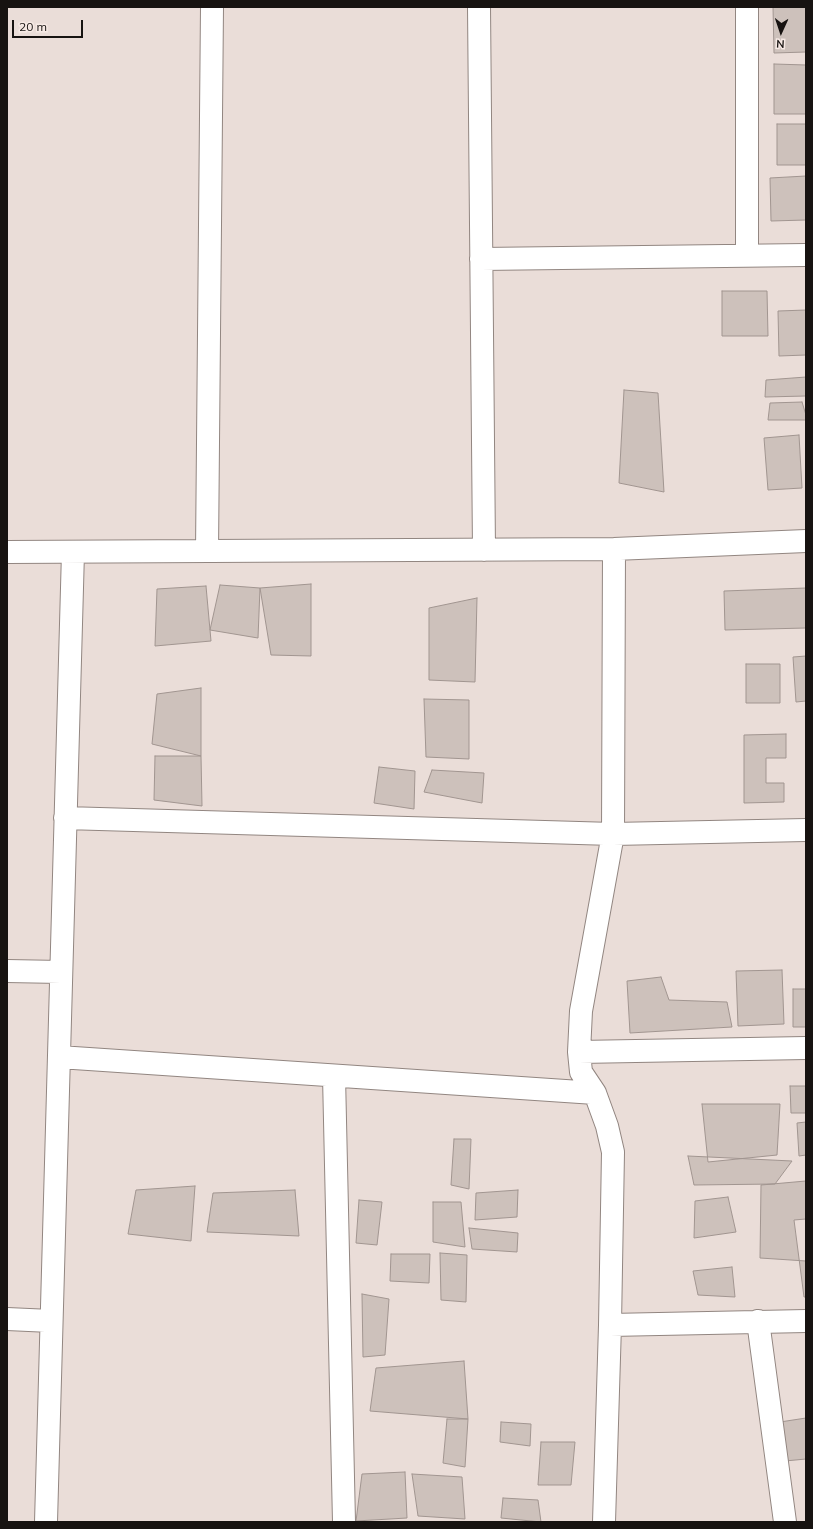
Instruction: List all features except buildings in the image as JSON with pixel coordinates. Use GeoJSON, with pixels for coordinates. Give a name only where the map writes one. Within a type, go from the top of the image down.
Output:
{"type":"FeatureCollection","features":[{"type":"Feature","properties":{"kind":"street"},"geometry":{"type":"LineString","coordinates":[[207,551],[212,7]]}},
{"type":"Feature","properties":{"kind":"street"},"geometry":{"type":"LineString","coordinates":[[479,7],[484,550]]}},
{"type":"Feature","properties":{"kind":"street"},"geometry":{"type":"LineString","coordinates":[[747,7],[747,255]]}},
{"type":"Feature","properties":{"kind":"street"},"geometry":{"type":"LineString","coordinates":[[481,259],[806,254]]}},
{"type":"Feature","properties":{"kind":"street"},"geometry":{"type":"LineString","coordinates":[[7,552],[614,549],[806,541]]}},
{"type":"Feature","properties":{"kind":"street"},"geometry":{"type":"LineString","coordinates":[[604,1522],[610,1325],[613,1152],[607,1126],[595,1093],[581,1072],[578,1052],[582,1011],[612,834],[614,549]]}},
{"type":"Feature","properties":{"kind":"street"},"geometry":{"type":"LineString","coordinates":[[46,1522],[73,552]]}},
{"type":"Feature","properties":{"kind":"street"},"geometry":{"type":"LineString","coordinates":[[65,818],[612,834],[806,830]]}},
{"type":"Feature","properties":{"kind":"street"},"geometry":{"type":"LineString","coordinates":[[7,971],[61,972]]}},
{"type":"Feature","properties":{"kind":"street"},"geometry":{"type":"LineString","coordinates":[[578,1052],[806,1048]]}},
{"type":"Feature","properties":{"kind":"street"},"geometry":{"type":"LineString","coordinates":[[59,1057],[595,1093]]}},
{"type":"Feature","properties":{"kind":"street"},"geometry":{"type":"LineString","coordinates":[[334,1076],[344,1522]]}},
{"type":"Feature","properties":{"kind":"street"},"geometry":{"type":"LineString","coordinates":[[7,1320],[51,1321]]}},
{"type":"Feature","properties":{"kind":"street"},"geometry":{"type":"LineString","coordinates":[[758,1321],[785,1522]]}},
{"type":"Feature","properties":{"kind":"street"},"geometry":{"type":"LineString","coordinates":[[610,1325],[806,1321]]}}]}
